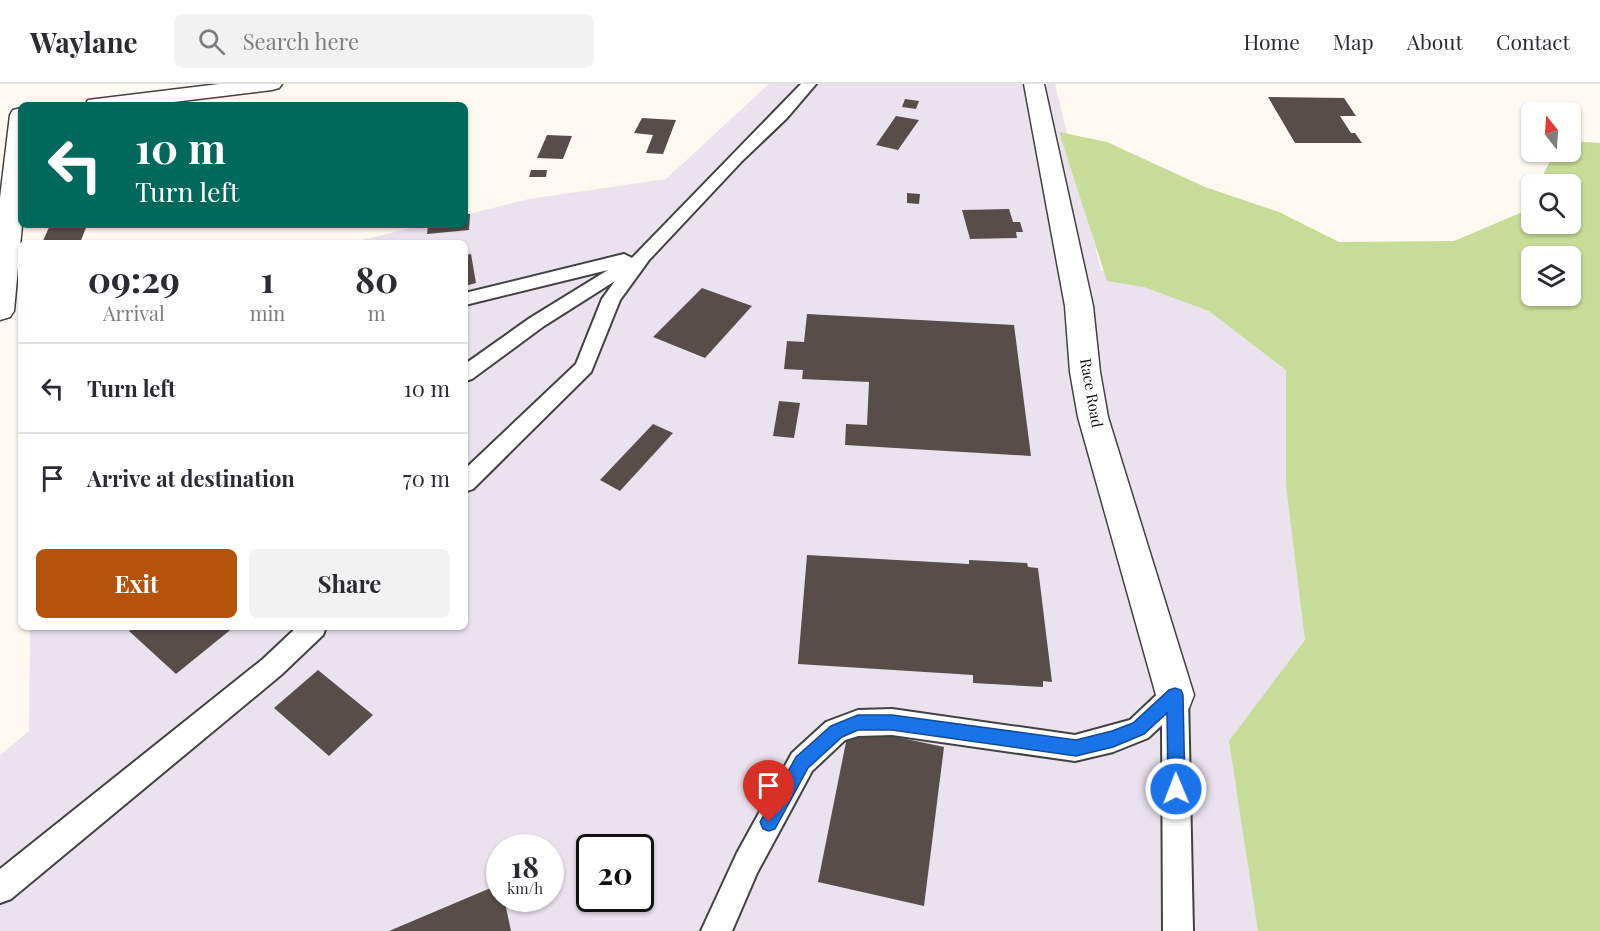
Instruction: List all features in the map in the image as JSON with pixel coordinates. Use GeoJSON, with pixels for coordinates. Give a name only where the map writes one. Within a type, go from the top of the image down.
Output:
{"type":"FeatureCollection","features":[{"type":"Feature","properties":{"kind":"street"},"geometry":{"type":"LineString","coordinates":[[121,102],[272,84]]}},
{"type":"Feature","properties":{"kind":"street","name":"Race Road"},"geometry":{"type":"LineString","coordinates":[[1034,84],[1079,306],[1085,372],[1093,417],[1175,695]]}},
{"type":"Feature","properties":{"kind":"street"},"geometry":{"type":"LineString","coordinates":[[0,118],[18,115]]}},
{"type":"Feature","properties":{"kind":"street"},"geometry":{"type":"LineString","coordinates":[[0,311],[18,143]]}},
{"type":"Feature","properties":{"kind":"lane"},"geometry":{"type":"LineString","coordinates":[[468,480],[584,368],[611,299],[643,256],[737,157],[782,115],[809,84]]}},
{"type":"Feature","properties":{"kind":"lane"},"geometry":{"type":"LineString","coordinates":[[468,298],[643,256]]}},
{"type":"Feature","properties":{"kind":"lane"},"geometry":{"type":"LineString","coordinates":[[468,372],[537,322],[643,256]]}},
{"type":"Feature","properties":{"kind":"lane"},"geometry":{"type":"LineString","coordinates":[[0,888],[272,667],[311,630]]}},
{"type":"Feature","properties":{"kind":"lane"},"geometry":{"type":"LineString","coordinates":[[716,931],[747,862],[802,762],[836,731],[858,723],[892,722],[1076,748],[1113,739],[1138,729],[1175,695]]}},
{"type":"Feature","properties":{"kind":"lane"},"geometry":{"type":"LineString","coordinates":[[1175,695],[1178,931]]}},
{"type":"Feature","properties":{"kind":"shaded area"},"geometry":{"type":"Polygon","coordinates":[[[769,84],[1055,84],[1101,271],[1267,269],[1373,298],[1352,931],[0,931],[0,755],[29,731],[30,630],[468,630],[468,240],[362,240],[411,228],[468,228],[468,214],[529,199],[666,179],[769,84]]]}},
{"type":"Feature","properties":{"kind":"green space"},"geometry":{"type":"Polygon","coordinates":[[[1059,132],[1107,142],[1205,187],[1279,212],[1339,242],[1454,241],[1521,213],[1521,234],[1581,234],[1581,174],[1543,174],[1550,162],[1581,162],[1581,142],[1600,143],[1600,931],[1258,931],[1229,741],[1305,640],[1286,485],[1286,370],[1209,311],[1144,287],[1107,281],[1059,132]]]}},
{"type":"Feature","properties":{"kind":"building"},"geometry":{"type":"Polygon","coordinates":[[[1268,97],[1344,98],[1356,116],[1340,116],[1351,133],[1355,133],[1362,143],[1295,143],[1268,97]]]}},
{"type":"Feature","properties":{"kind":"building"},"geometry":{"type":"Polygon","coordinates":[[[905,99],[919,101],[916,109],[902,107],[905,99]]]}},
{"type":"Feature","properties":{"kind":"building"},"geometry":{"type":"Polygon","coordinates":[[[896,116],[919,120],[898,150],[876,145],[896,116]]]}},
{"type":"Feature","properties":{"kind":"building"},"geometry":{"type":"Polygon","coordinates":[[[642,118],[676,120],[663,154],[646,153],[653,135],[634,133],[642,118]]]}},
{"type":"Feature","properties":{"kind":"building"},"geometry":{"type":"Polygon","coordinates":[[[547,135],[572,136],[563,159],[537,158],[547,135]]]}},
{"type":"Feature","properties":{"kind":"building"},"geometry":{"type":"Polygon","coordinates":[[[531,170],[547,170],[546,177],[529,177],[531,170]]]}},
{"type":"Feature","properties":{"kind":"building"},"geometry":{"type":"Polygon","coordinates":[[[907,193],[920,194],[919,204],[907,203],[907,193]]]}},
{"type":"Feature","properties":{"kind":"building"},"geometry":{"type":"Polygon","coordinates":[[[1009,209],[1013,222],[1020,222],[1023,232],[1016,232],[1017,238],[970,239],[962,210],[1009,209]]]}},
{"type":"Feature","properties":{"kind":"building"},"geometry":{"type":"Polygon","coordinates":[[[468,214],[470,214],[469,230],[427,234],[428,228],[468,228],[468,214]]]}},
{"type":"Feature","properties":{"kind":"building"},"geometry":{"type":"Polygon","coordinates":[[[49,228],[86,228],[81,240],[43,240],[49,228]]]}},
{"type":"Feature","properties":{"kind":"building"},"geometry":{"type":"Polygon","coordinates":[[[468,254],[471,254],[476,283],[468,285],[468,254]]]}},
{"type":"Feature","properties":{"kind":"building"},"geometry":{"type":"Polygon","coordinates":[[[702,288],[752,306],[705,358],[653,337],[702,288]]]}},
{"type":"Feature","properties":{"kind":"building"},"geometry":{"type":"Polygon","coordinates":[[[807,314],[1014,325],[1031,456],[845,445],[846,424],[867,425],[869,382],[802,379],[803,370],[784,369],[787,341],[804,342],[807,314]]]}},
{"type":"Feature","properties":{"kind":"building"},"geometry":{"type":"Polygon","coordinates":[[[779,401],[800,403],[794,438],[773,436],[779,401]]]}},
{"type":"Feature","properties":{"kind":"building"},"geometry":{"type":"Polygon","coordinates":[[[653,424],[673,433],[620,491],[600,480],[653,424]]]}},
{"type":"Feature","properties":{"kind":"building"},"geometry":{"type":"Polygon","coordinates":[[[807,555],[969,564],[969,560],[1027,563],[1028,567],[1038,568],[1052,682],[1043,681],[1043,687],[973,683],[973,675],[798,664],[807,555]]]}},
{"type":"Feature","properties":{"kind":"building"},"geometry":{"type":"Polygon","coordinates":[[[130,630],[230,630],[176,674],[129,631],[130,630]]]}},
{"type":"Feature","properties":{"kind":"building"},"geometry":{"type":"Polygon","coordinates":[[[318,670],[373,715],[329,756],[274,708],[318,670]]]}},
{"type":"Feature","properties":{"kind":"building"},"geometry":{"type":"Polygon","coordinates":[[[849,727],[944,747],[924,906],[818,882],[849,727]]]}},
{"type":"Feature","properties":{"kind":"building"},"geometry":{"type":"Polygon","coordinates":[[[486,890],[486,912],[507,912],[511,931],[389,931],[486,890]]]}},
{"type":"Feature","properties":{"kind":"route"},"geometry":{"type":"LineString","coordinates":[[769,822],[802,762],[836,731],[858,723],[892,722],[1076,748],[1113,739],[1138,729],[1175,695],[1176,789]]}}]}
